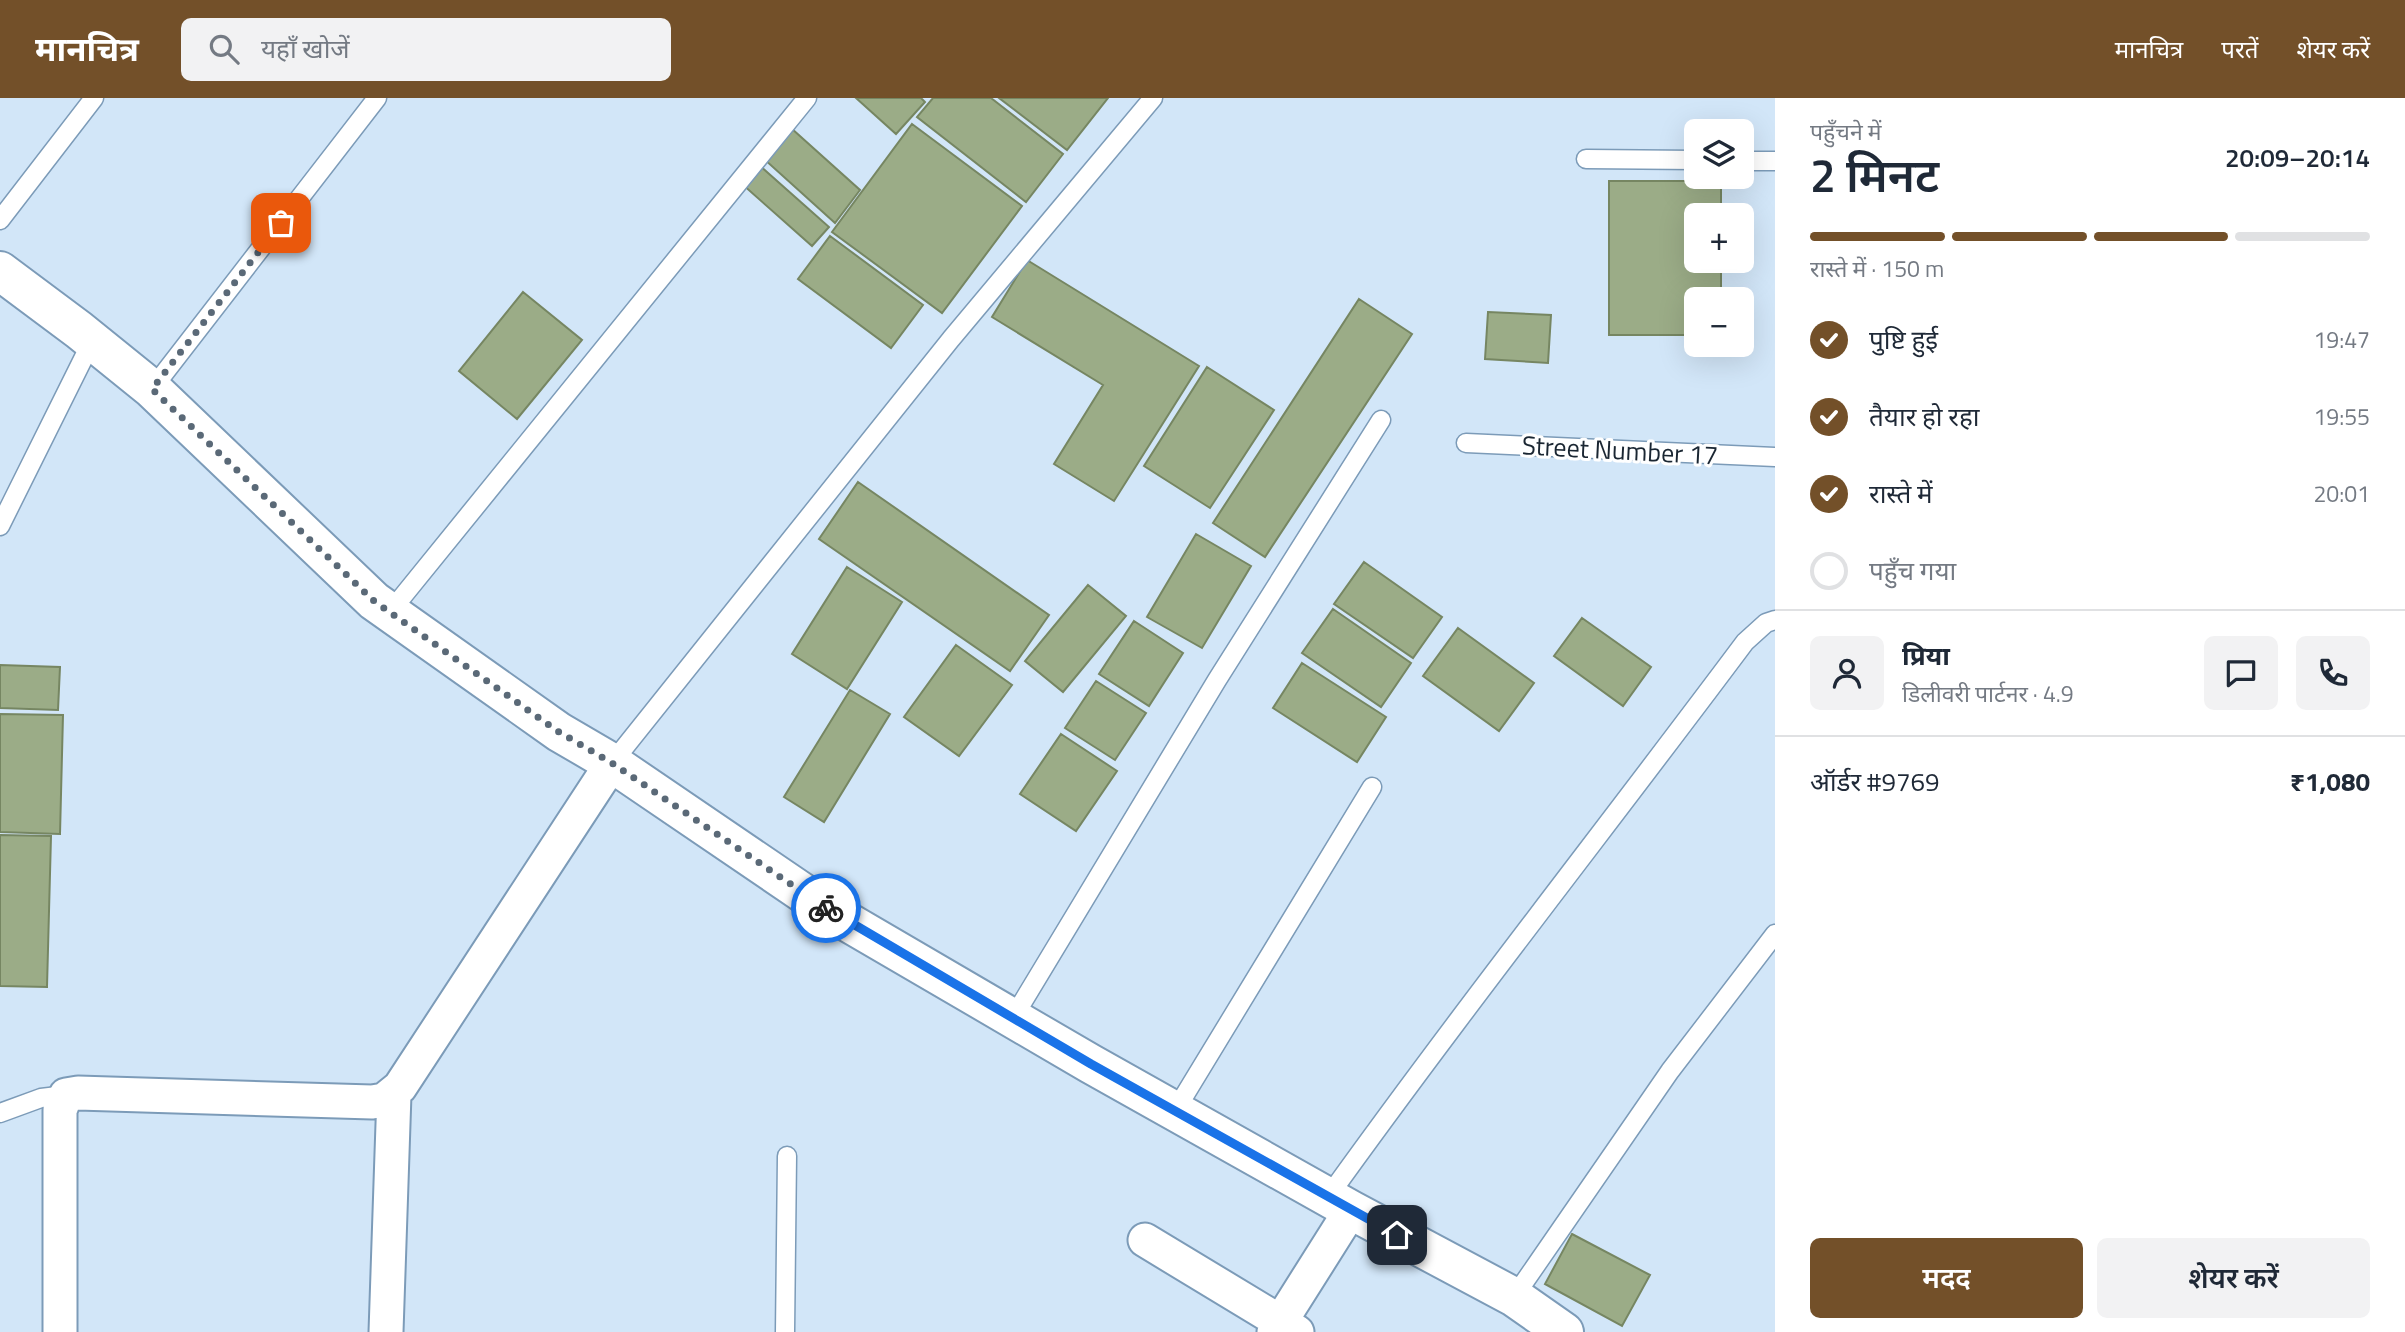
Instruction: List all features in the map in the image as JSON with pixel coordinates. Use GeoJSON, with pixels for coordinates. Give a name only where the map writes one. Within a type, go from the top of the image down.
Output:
{"type":"FeatureCollection","features":[{"type":"Feature","properties":{"kind":"street"},"geometry":{"type":"LineString","coordinates":[[0,271],[152,389],[374,601],[559,732],[612,763],[834,914],[1339,1204],[1514,1297],[1564,1332]]}},
{"type":"Feature","properties":{"kind":"street"},"geometry":{"type":"LineString","coordinates":[[60,1332],[60,1110],[66,1095],[78,1093],[372,1102],[384,1100],[394,1094],[612,763]]}},
{"type":"Feature","properties":{"kind":"street"},"geometry":{"type":"LineString","coordinates":[[386,1332],[394,1094]]}},
{"type":"Feature","properties":{"kind":"street"},"geometry":{"type":"LineString","coordinates":[[1145,1240],[1284,1329],[1339,1204]]}},
{"type":"Feature","properties":{"kind":"lane"},"geometry":{"type":"LineString","coordinates":[[0,220],[94,98]]}},
{"type":"Feature","properties":{"kind":"lane"},"geometry":{"type":"LineString","coordinates":[[152,389],[377,98]]}},
{"type":"Feature","properties":{"kind":"lane"},"geometry":{"type":"LineString","coordinates":[[390,612],[807,98]]}},
{"type":"Feature","properties":{"kind":"lane"},"geometry":{"type":"LineString","coordinates":[[612,763],[951,339],[1153,98]]}},
{"type":"Feature","properties":{"kind":"lane"},"geometry":{"type":"LineString","coordinates":[[1586,159],[1684,160]]}},
{"type":"Feature","properties":{"kind":"lane"},"geometry":{"type":"LineString","coordinates":[[1754,161],[1775,161]]}},
{"type":"Feature","properties":{"kind":"lane"},"geometry":{"type":"LineString","coordinates":[[0,526],[92,341]]}},
{"type":"Feature","properties":{"kind":"lane"},"geometry":{"type":"LineString","coordinates":[[1013,1018],[1217,680],[1381,420]]}},
{"type":"Feature","properties":{"kind":"lane","name":"Street Number 17"},"geometry":{"type":"LineString","coordinates":[[1466,443],[1775,457]]}},
{"type":"Feature","properties":{"kind":"lane"},"geometry":{"type":"LineString","coordinates":[[1339,1204],[1421,1068],[1745,642],[1775,620]]}},
{"type":"Feature","properties":{"kind":"lane"},"geometry":{"type":"LineString","coordinates":[[1174,1111],[1372,787]]}},
{"type":"Feature","properties":{"kind":"lane"},"geometry":{"type":"LineString","coordinates":[[1514,1297],[1670,1071],[1775,934]]}},
{"type":"Feature","properties":{"kind":"lane"},"geometry":{"type":"LineString","coordinates":[[0,1113],[41,1098],[66,1095]]}},
{"type":"Feature","properties":{"kind":"lane"},"geometry":{"type":"LineString","coordinates":[[785,1332],[786,1156]]}},
{"type":"Feature","properties":{"kind":"building"},"geometry":{"type":"Polygon","coordinates":[[[856,98],[921,98],[925,102],[896,134],[856,98]]]}},
{"type":"Feature","properties":{"kind":"building"},"geometry":{"type":"Polygon","coordinates":[[[933,98],[991,98],[1063,154],[1026,202],[917,117],[933,98]]]}},
{"type":"Feature","properties":{"kind":"building"},"geometry":{"type":"Polygon","coordinates":[[[999,98],[1108,98],[1067,150],[999,98]]]}},
{"type":"Feature","properties":{"kind":"building"},"geometry":{"type":"Polygon","coordinates":[[[912,124],[1022,206],[942,313],[832,232],[912,124]]]}},
{"type":"Feature","properties":{"kind":"building"},"geometry":{"type":"Polygon","coordinates":[[[791,128],[860,190],[835,223],[764,159],[791,128]]]}},
{"type":"Feature","properties":{"kind":"building"},"geometry":{"type":"Polygon","coordinates":[[[759,165],[829,227],[812,246],[742,184],[759,165]]]}},
{"type":"Feature","properties":{"kind":"building"},"geometry":{"type":"Polygon","coordinates":[[[1609,181],[1684,181],[1684,189],[1721,189],[1721,203],[1684,203],[1684,273],[1721,273],[1721,287],[1684,287],[1684,335],[1609,335],[1609,181]]]}},
{"type":"Feature","properties":{"kind":"building"},"geometry":{"type":"Polygon","coordinates":[[[830,236],[923,305],[891,348],[798,279],[830,236]]]}},
{"type":"Feature","properties":{"kind":"building"},"geometry":{"type":"Polygon","coordinates":[[[1027,260],[1199,366],[1114,501],[1054,464],[1103,385],[992,317],[1027,260]]]}},
{"type":"Feature","properties":{"kind":"building"},"geometry":{"type":"Polygon","coordinates":[[[523,292],[582,340],[517,419],[459,371],[523,292]]]}},
{"type":"Feature","properties":{"kind":"building"},"geometry":{"type":"Polygon","coordinates":[[[1359,299],[1412,334],[1265,557],[1213,523],[1359,299]]]}},
{"type":"Feature","properties":{"kind":"building"},"geometry":{"type":"Polygon","coordinates":[[[1488,312],[1551,315],[1548,363],[1485,359],[1488,312]]]}},
{"type":"Feature","properties":{"kind":"building"},"geometry":{"type":"Polygon","coordinates":[[[1207,367],[1274,410],[1210,508],[1144,466],[1207,367]]]}},
{"type":"Feature","properties":{"kind":"building"},"geometry":{"type":"Polygon","coordinates":[[[858,482],[1049,615],[1010,671],[819,539],[858,482]]]}},
{"type":"Feature","properties":{"kind":"building"},"geometry":{"type":"Polygon","coordinates":[[[1196,534],[1251,566],[1202,648],[1147,617],[1196,534]]]}},
{"type":"Feature","properties":{"kind":"building"},"geometry":{"type":"Polygon","coordinates":[[[1364,562],[1442,617],[1413,658],[1334,604],[1364,562]]]}},
{"type":"Feature","properties":{"kind":"building"},"geometry":{"type":"Polygon","coordinates":[[[847,567],[902,602],[847,689],[792,654],[847,567]]]}},
{"type":"Feature","properties":{"kind":"building"},"geometry":{"type":"Polygon","coordinates":[[[1088,585],[1126,616],[1063,692],[1025,661],[1088,585]]]}},
{"type":"Feature","properties":{"kind":"building"},"geometry":{"type":"Polygon","coordinates":[[[1333,609],[1411,663],[1381,707],[1302,653],[1333,609]]]}},
{"type":"Feature","properties":{"kind":"building"},"geometry":{"type":"Polygon","coordinates":[[[1582,618],[1651,667],[1623,706],[1554,656],[1582,618]]]}},
{"type":"Feature","properties":{"kind":"building"},"geometry":{"type":"Polygon","coordinates":[[[1134,621],[1183,653],[1149,706],[1099,674],[1134,621]]]}},
{"type":"Feature","properties":{"kind":"building"},"geometry":{"type":"Polygon","coordinates":[[[1458,628],[1534,683],[1499,731],[1423,676],[1458,628]]]}},
{"type":"Feature","properties":{"kind":"building"},"geometry":{"type":"Polygon","coordinates":[[[956,645],[1012,685],[959,756],[904,717],[956,645]]]}},
{"type":"Feature","properties":{"kind":"building"},"geometry":{"type":"Polygon","coordinates":[[[1302,663],[1386,717],[1357,762],[1273,708],[1302,663]]]}},
{"type":"Feature","properties":{"kind":"building"},"geometry":{"type":"Polygon","coordinates":[[[0,665],[60,667],[58,710],[0,708],[0,665]]]}},
{"type":"Feature","properties":{"kind":"building"},"geometry":{"type":"Polygon","coordinates":[[[1096,681],[1146,713],[1115,760],[1065,728],[1096,681]]]}},
{"type":"Feature","properties":{"kind":"building"},"geometry":{"type":"Polygon","coordinates":[[[850,690],[890,714],[824,822],[784,797],[850,690]]]}},
{"type":"Feature","properties":{"kind":"building"},"geometry":{"type":"Polygon","coordinates":[[[0,714],[63,715],[60,834],[0,832],[0,714]]]}},
{"type":"Feature","properties":{"kind":"building"},"geometry":{"type":"Polygon","coordinates":[[[1061,734],[1117,771],[1076,831],[1020,794],[1061,734]]]}},
{"type":"Feature","properties":{"kind":"building"},"geometry":{"type":"Polygon","coordinates":[[[0,835],[51,836],[47,987],[0,986],[0,835]]]}},
{"type":"Feature","properties":{"kind":"building"},"geometry":{"type":"Polygon","coordinates":[[[1572,1234],[1650,1275],[1622,1326],[1545,1284],[1572,1234]]]}},
{"type":"Feature","properties":{"kind":"way so far"},"geometry":{"type":"LineString","coordinates":[[281,223],[152,389],[374,601],[559,732],[612,763],[826,908]]}},
{"type":"Feature","properties":{"kind":"route"},"geometry":{"type":"LineString","coordinates":[[826,908],[1091,1064],[1397,1235]]}}]}
